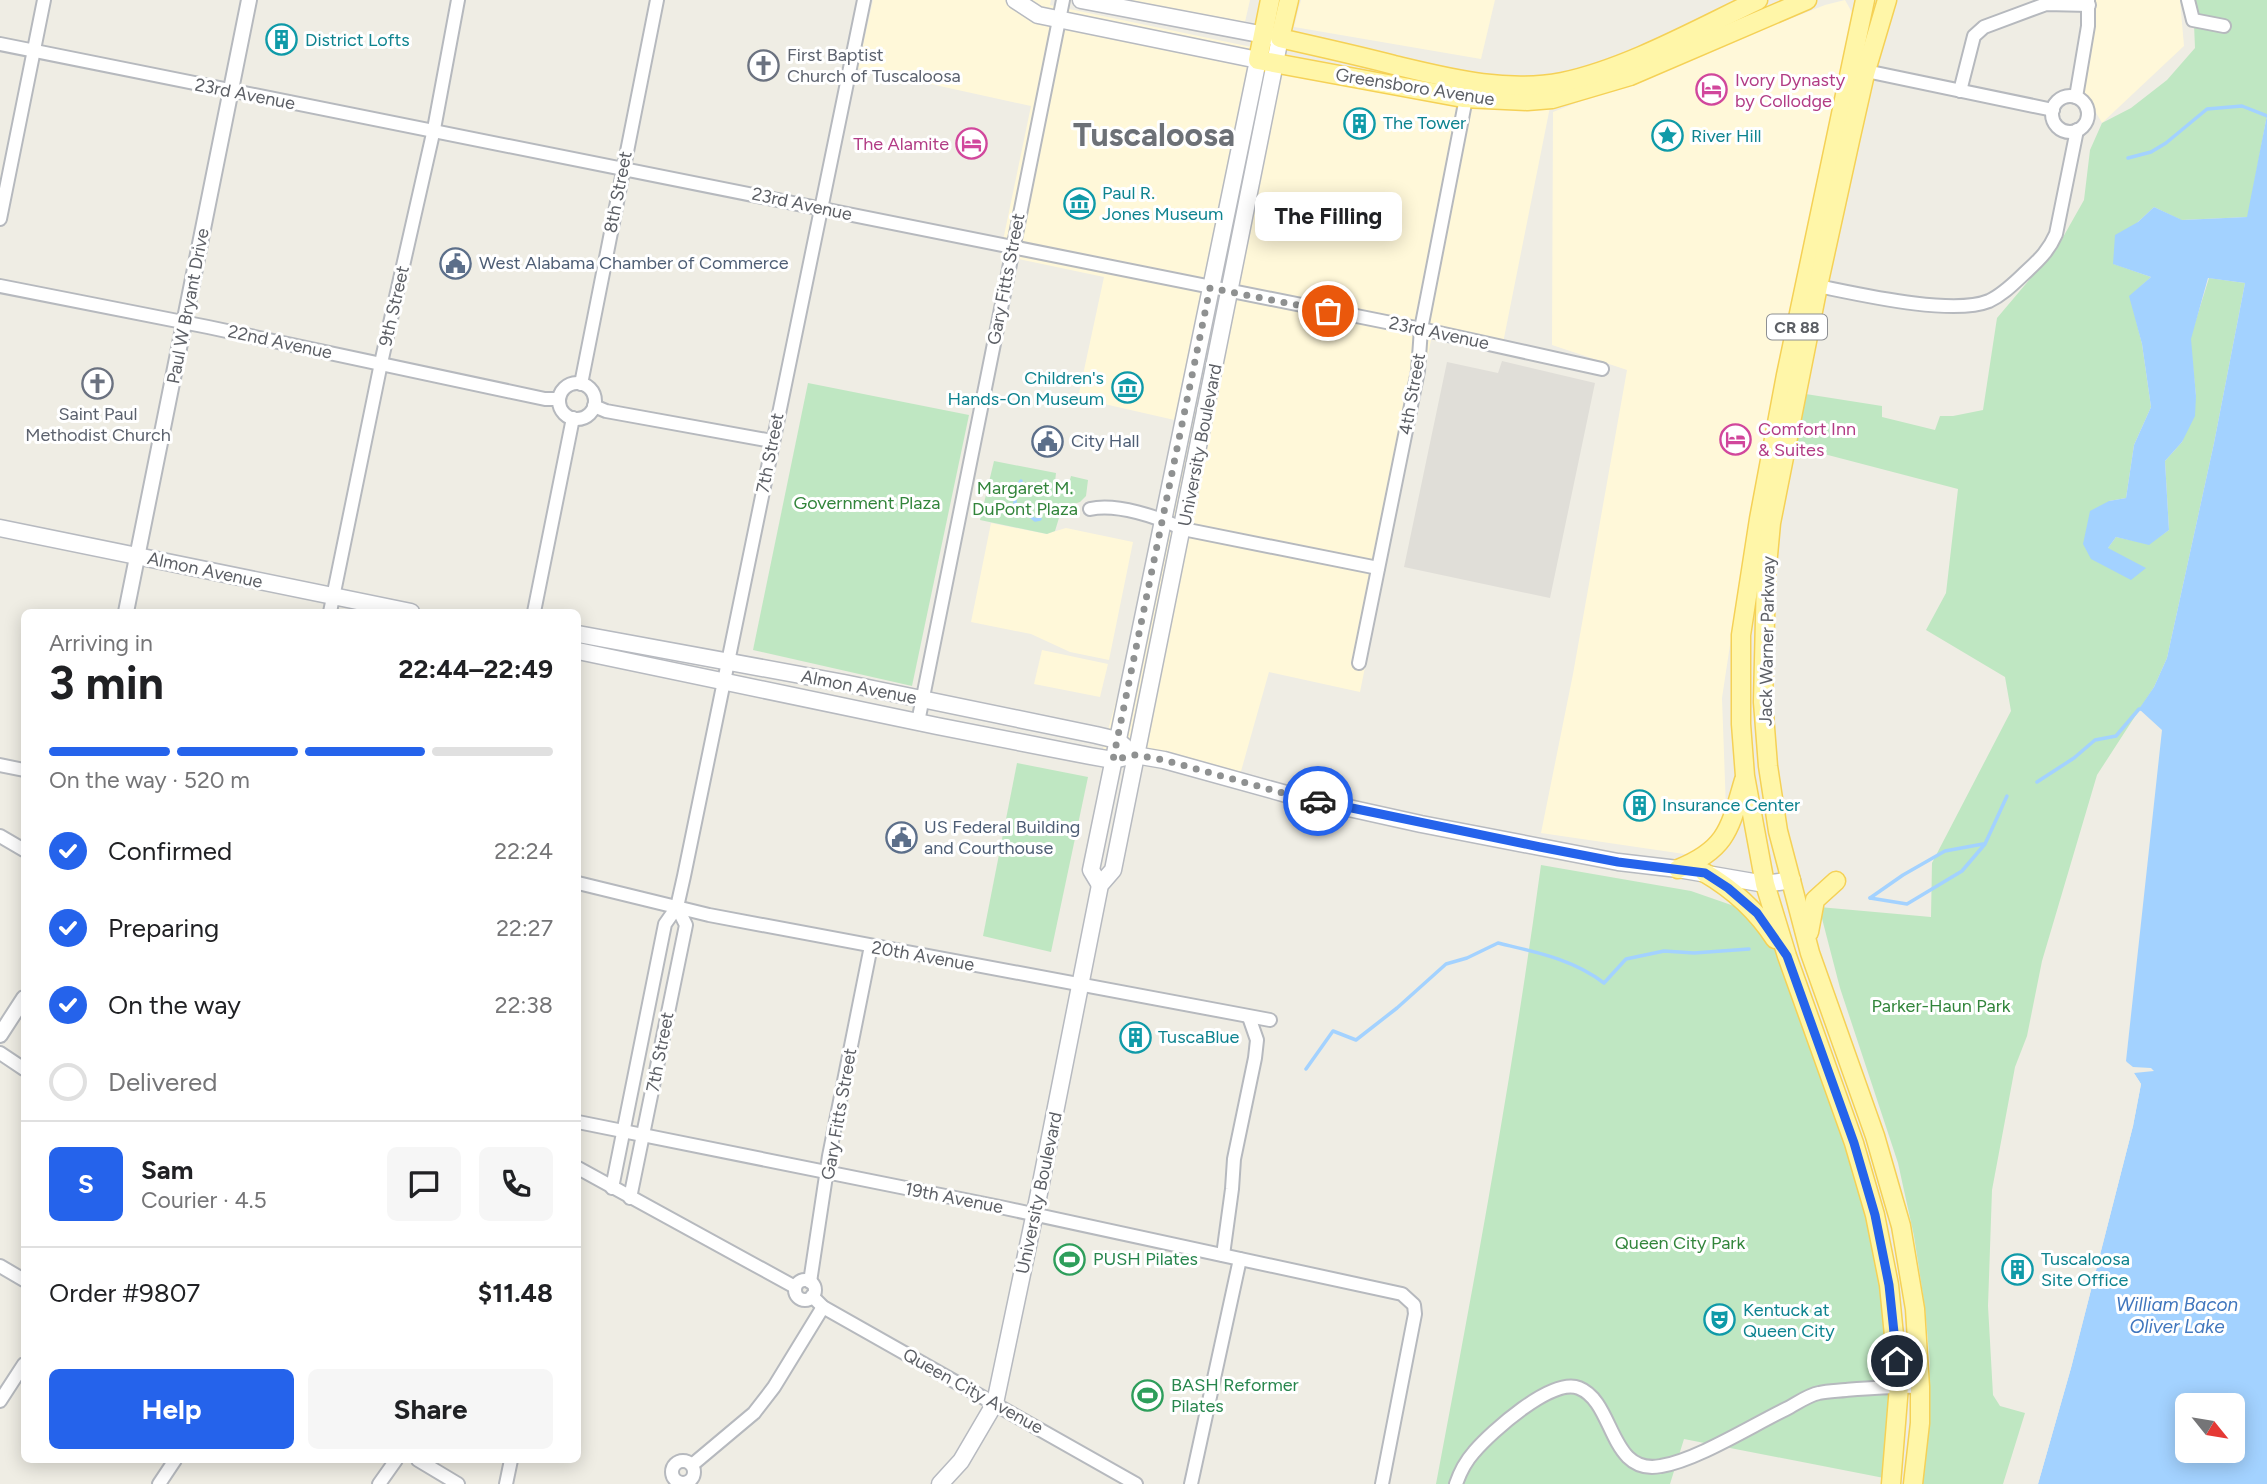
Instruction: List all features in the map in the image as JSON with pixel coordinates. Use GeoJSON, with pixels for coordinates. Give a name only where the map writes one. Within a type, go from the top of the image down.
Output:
{"type":"FeatureCollection","features":[{"type":"Feature","properties":{"kind":"main road","name":"Greensboro Avenue"},"geometry":{"type":"LineString","coordinates":[[1015,0],[1038,15],[1267,61],[1527,101],[1552,99],[1630,76],[1807,0]]}},
{"type":"Feature","properties":{"kind":"main road","name":"Greensboro Avenue"},"geometry":{"type":"LineString","coordinates":[[1081,0],[1272,37],[1467,90],[1560,82],[1587,76],[1625,62],[1758,0]]}},
{"type":"Feature","properties":{"kind":"main road","name":"University Boulevard"},"geometry":{"type":"LineString","coordinates":[[1270,0],[1272,37]]}},
{"type":"Feature","properties":{"kind":"main road","name":"University Boulevard"},"geometry":{"type":"LineString","coordinates":[[1100,885],[1091,870],[1210,288],[1272,37],[1289,0]]}},
{"type":"Feature","properties":{"kind":"main road","name":"CR 88"},"geometry":{"type":"LineString","coordinates":[[1856,0],[1861,22]]}},
{"type":"Feature","properties":{"kind":"main road","name":"Jack Warner Parkway"},"geometry":{"type":"LineString","coordinates":[[1866,0],[1786,375],[1752,558],[1741,635],[1741,724],[1745,776],[1765,884],[1787,956],[1854,1143],[1875,1215],[1889,1285],[1899,1386],[1891,1484]]}},
{"type":"Feature","properties":{"kind":"main road","name":"Jack Warner Parkway"},"geometry":{"type":"LineString","coordinates":[[1887,0],[1866,71],[1818,286],[1775,502],[1766,577],[1763,670],[1765,734],[1778,831],[1807,943],[1875,1136],[1901,1226],[1915,1309],[1920,1387],[1920,1423],[1913,1484]]}},
{"type":"Feature","properties":{"kind":"main road","name":"University Boulevard"},"geometry":{"type":"LineString","coordinates":[[940,1484],[961,1461],[995,1403],[1100,885],[1113,870],[1131,786],[1135,755],[1231,292],[1267,61]]}},
{"type":"Feature","properties":{"kind":"main road","name":"Almon Avenue"},"geometry":{"type":"LineString","coordinates":[[0,528],[138,556],[332,605],[377,609]]}},
{"type":"Feature","properties":{"kind":"main road","name":"Almon Avenue"},"geometry":{"type":"LineString","coordinates":[[581,635],[1117,740],[1135,755]]}},
{"type":"Feature","properties":{"kind":"main road","name":"Almon Avenue"},"geometry":{"type":"LineString","coordinates":[[581,651],[1113,760],[1135,755],[1164,760],[1290,795],[1421,824],[1618,862],[1765,884],[1792,880]]}},
{"type":"Feature","properties":{"kind":"main road"},"geometry":{"type":"LineString","coordinates":[[1678,869],[1705,856],[1721,842],[1729,829],[1745,776]]}},
{"type":"Feature","properties":{"kind":"main road"},"geometry":{"type":"LineString","coordinates":[[1705,873],[1728,888],[1757,913],[1787,956]]}},
{"type":"Feature","properties":{"kind":"main road"},"geometry":{"type":"LineString","coordinates":[[1807,943],[1815,900],[1836,881]]}},
{"type":"Feature","properties":{"kind":"street"},"geometry":{"type":"LineString","coordinates":[[0,219],[44,0]]}},
{"type":"Feature","properties":{"kind":"street","name":"Paul W Bryant Drive"},"geometry":{"type":"LineString","coordinates":[[127,609],[249,0]]}},
{"type":"Feature","properties":{"kind":"street","name":"9th Street"},"geometry":{"type":"LineString","coordinates":[[332,605],[381,363],[434,129],[458,0]]}},
{"type":"Feature","properties":{"kind":"street","name":"8th Street"},"geometry":{"type":"LineString","coordinates":[[580,384],[657,0]]}},
{"type":"Feature","properties":{"kind":"street","name":"7th Street"},"geometry":{"type":"LineString","coordinates":[[612,1188],[665,924],[677,907],[729,662],[772,440],[864,0]]}},
{"type":"Feature","properties":{"kind":"street","name":"Gary Fitts Street"},"geometry":{"type":"LineString","coordinates":[[918,722],[1063,0]]}},
{"type":"Feature","properties":{"kind":"street"},"geometry":{"type":"LineString","coordinates":[[2188,0],[2193,20],[2224,26]]}},
{"type":"Feature","properties":{"kind":"street"},"geometry":{"type":"LineString","coordinates":[[1960,91],[1974,36],[1984,27],[2046,4],[2088,3],[2088,26],[2076,97]]}},
{"type":"Feature","properties":{"kind":"street","name":"23rd Avenue"},"geometry":{"type":"LineString","coordinates":[[0,44],[1421,329],[1602,369]]}},
{"type":"Feature","properties":{"kind":"street"},"geometry":{"type":"LineString","coordinates":[[1866,71],[2053,110]]}},
{"type":"Feature","properties":{"kind":"street","name":"4th Street"},"geometry":{"type":"LineString","coordinates":[[1359,663],[1418,371],[1421,329],[1467,90]]}},
{"type":"Feature","properties":{"kind":"street"},"geometry":{"type":"LineString","coordinates":[[2064,97],[2076,97],[2085,103],[2088,114],[2085,124],[2069,132],[2054,122],[2053,110],[2064,97]]}},
{"type":"Feature","properties":{"kind":"street"},"geometry":{"type":"LineString","coordinates":[[1818,286],[1889,300],[1946,305],[1987,302],[2005,292],[2051,247],[2077,130]]}},
{"type":"Feature","properties":{"kind":"street","name":"22nd Avenue"},"geometry":{"type":"LineString","coordinates":[[0,286],[186,322],[541,398],[559,399]]}},
{"type":"Feature","properties":{"kind":"street"},"geometry":{"type":"LineString","coordinates":[[580,384],[591,390],[594,406],[587,416],[573,418],[564,414],[559,399],[566,387],[580,384]]}},
{"type":"Feature","properties":{"kind":"street"},"geometry":{"type":"LineString","coordinates":[[594,406],[606,411],[772,440]]}},
{"type":"Feature","properties":{"kind":"street"},"geometry":{"type":"LineString","coordinates":[[535,609],[573,418]]}},
{"type":"Feature","properties":{"kind":"street"},"geometry":{"type":"LineString","coordinates":[[1090,509],[1103,506],[1162,519],[1183,528],[1378,568]]}},
{"type":"Feature","properties":{"kind":"street"},"geometry":{"type":"LineString","coordinates":[[0,765],[21,769]]}},
{"type":"Feature","properties":{"kind":"street"},"geometry":{"type":"LineString","coordinates":[[0,836],[21,848]]}},
{"type":"Feature","properties":{"kind":"street","name":"20th Avenue"},"geometry":{"type":"LineString","coordinates":[[581,884],[677,907],[871,946],[1270,1020]]}},
{"type":"Feature","properties":{"kind":"street","name":"7th Street"},"geometry":{"type":"LineString","coordinates":[[630,1198],[685,925],[677,907]]}},
{"type":"Feature","properties":{"kind":"street","name":"Gary Fitts Street"},"geometry":{"type":"LineString","coordinates":[[810,1282],[825,1194],[826,1172],[871,946]]}},
{"type":"Feature","properties":{"kind":"street"},"geometry":{"type":"LineString","coordinates":[[0,1035],[21,1003]]}},
{"type":"Feature","properties":{"kind":"street"},"geometry":{"type":"LineString","coordinates":[[1223,1255],[1234,1160],[1255,1058],[1256,1040],[1249,1017]]}},
{"type":"Feature","properties":{"kind":"street"},"geometry":{"type":"LineString","coordinates":[[0,1053],[21,1067]]}},
{"type":"Feature","properties":{"kind":"street","name":"19th Avenue"},"geometry":{"type":"LineString","coordinates":[[581,1123],[1035,1214],[1402,1294],[1414,1305],[1415,1314],[1382,1484]]}},
{"type":"Feature","properties":{"kind":"street","name":"Queen City Avenue"},"geometry":{"type":"LineString","coordinates":[[582,1171],[795,1287],[800,1298],[807,1299],[812,1296],[823,1307],[1136,1484]]}},
{"type":"Feature","properties":{"kind":"street"},"geometry":{"type":"LineString","coordinates":[[1191,1484],[1240,1259]]}},
{"type":"Feature","properties":{"kind":"street"},"geometry":{"type":"LineString","coordinates":[[0,1266],[21,1278]]}},
{"type":"Feature","properties":{"kind":"street"},"geometry":{"type":"LineString","coordinates":[[795,1287],[801,1281],[810,1282],[814,1287],[812,1296]]}},
{"type":"Feature","properties":{"kind":"street"},"geometry":{"type":"LineString","coordinates":[[692,1465],[754,1413],[775,1388],[823,1307]]}},
{"type":"Feature","properties":{"kind":"street"},"geometry":{"type":"LineString","coordinates":[[0,1401],[21,1369]]}},
{"type":"Feature","properties":{"kind":"street"},"geometry":{"type":"LineString","coordinates":[[1456,1484],[1465,1465],[1489,1437],[1529,1405],[1553,1390],[1564,1387],[1582,1388],[1591,1396],[1628,1458],[1642,1465],[1659,1467],[1701,1452],[1817,1393],[1899,1386],[1920,1387]]}},
{"type":"Feature","properties":{"kind":"street"},"geometry":{"type":"LineString","coordinates":[[159,1484],[173,1463]]}},
{"type":"Feature","properties":{"kind":"street"},"geometry":{"type":"LineString","coordinates":[[379,1484],[394,1463]]}},
{"type":"Feature","properties":{"kind":"street"},"geometry":{"type":"LineString","coordinates":[[423,1463],[458,1484]]}},
{"type":"Feature","properties":{"kind":"street"},"geometry":{"type":"LineString","coordinates":[[506,1484],[510,1463]]}},
{"type":"Feature","properties":{"kind":"shaded area"},"geometry":{"type":"Polygon","coordinates":[[[873,0],[1051,0],[1050,5],[1550,107],[1502,348],[1431,340],[1360,692],[1269,672],[1236,789],[1102,752],[1192,424],[1078,398],[1104,277],[1000,255],[1031,106],[858,68],[873,0]]]}},
{"type":"Feature","properties":{"kind":"shaded area"},"geometry":{"type":"Polygon","coordinates":[[[1129,0],[1250,0],[1245,22],[1129,0]]]}},
{"type":"Feature","properties":{"kind":"shaded area"},"geometry":{"type":"Polygon","coordinates":[[[1301,0],[1495,0],[1481,59],[1294,27],[1301,0]]]}},
{"type":"Feature","properties":{"kind":"shaded area"},"geometry":{"type":"Polygon","coordinates":[[[1845,0],[1854,16],[1735,612],[1722,698],[1726,809],[1717,836],[1691,855],[1541,833],[1573,674],[1627,370],[1552,345],[1553,112],[1825,5],[1845,0]]]}},
{"type":"Feature","properties":{"kind":"shaded area"},"geometry":{"type":"Polygon","coordinates":[[[2081,0],[2180,0],[2184,46],[2102,123],[2081,87],[2081,0]]]}},
{"type":"Feature","properties":{"kind":"shaded area"},"geometry":{"type":"Polygon","coordinates":[[[1502,361],[1595,383],[1550,598],[1404,567],[1447,362],[1498,373],[1502,361]]]}},
{"type":"Feature","properties":{"kind":"shaded area"},"geometry":{"type":"Polygon","coordinates":[[[991,523],[1046,534],[1066,528],[1133,542],[1109,660],[1070,652],[1031,634],[971,622],[991,523]]]}},
{"type":"Feature","properties":{"kind":"shaded area"},"geometry":{"type":"Polygon","coordinates":[[[1042,650],[1108,664],[1100,697],[1034,684],[1042,650]]]}},
{"type":"Feature","properties":{"kind":"green space","name":"Parker-Haun Park"},"geometry":{"type":"Polygon","coordinates":[[[2193,0],[2267,0],[2267,115],[2248,217],[2181,220],[2154,207],[2138,222],[2114,264],[2151,277],[2130,296],[2142,344],[2151,407],[2134,445],[2126,498],[2109,501],[2108,548],[2116,537],[2149,544],[2169,530],[2165,461],[2182,442],[2196,396],[2190,339],[2209,278],[2245,283],[2214,443],[2167,658],[2154,687],[2097,775],[2042,961],[2027,1036],[2015,1067],[1992,1190],[1988,1306],[1993,1395],[2000,1406],[2025,1413],[2003,1484],[1921,1484],[1930,1363],[1914,1236],[1898,1163],[1840,988],[1819,907],[1931,917],[1932,863],[2011,711],[2005,677],[1926,630],[1946,593],[1958,489],[1782,443],[1793,392],[1882,406],[1882,417],[1935,430],[1940,416],[1983,410],[1997,318],[2058,246],[2084,200],[2090,150],[2102,123],[2131,108],[2167,80],[2195,48],[2193,0]]]}},
{"type":"Feature","properties":{"kind":"green space","name":"Government Plaza"},"geometry":{"type":"Polygon","coordinates":[[[808,383],[969,415],[912,686],[753,650],[808,383]]]}},
{"type":"Feature","properties":{"kind":"green space","name":"Margaret M. DuPont Plaza"},"geometry":{"type":"Polygon","coordinates":[[[994,461],[1056,473],[1055,482],[1069,483],[1071,476],[1088,480],[1086,496],[1080,502],[1062,508],[1055,531],[1047,534],[980,520],[994,461]]]}},
{"type":"Feature","properties":{"kind":"green space"},"geometry":{"type":"Polygon","coordinates":[[[1017,763],[1088,777],[1051,952],[983,936],[1017,763]]]}},
{"type":"Feature","properties":{"kind":"green space","name":"Queen City Park"},"geometry":{"type":"Polygon","coordinates":[[[1541,865],[1691,891],[1737,907],[1787,956],[1875,1215],[1897,1379],[1884,1478],[1684,1439],[1670,1484],[1436,1484],[1506,1098],[1541,865]]]}},
{"type":"Feature","properties":{"kind":"water","name":"William Bacon Oliver Lake"},"geometry":{"type":"Polygon","coordinates":[[[2267,115],[2267,1484],[2038,1484],[2071,1368],[2133,1126],[2141,1084],[2126,1061],[2162,730],[2139,709],[2154,687],[2167,658],[2214,443],[2245,283],[2208,278],[2191,339],[2195,416],[2182,442],[2165,461],[2169,530],[2149,545],[2116,537],[2108,548],[2146,568],[2131,580],[2091,559],[2083,544],[2090,511],[2109,501],[2126,498],[2134,445],[2151,407],[2142,344],[2129,296],[2151,277],[2113,264],[2115,235],[2138,222],[2154,207],[2182,220],[2247,217],[2267,115]]]}},
{"type":"Feature","properties":{"kind":"pier"},"geometry":{"type":"Polygon","coordinates":[[[2123,1059],[2133,1067],[2151,1068],[2154,1071],[2134,1073],[2141,1084],[2133,1126],[2071,1368],[2038,1484],[2034,1484],[2130,1125],[2137,1085],[2123,1059]]]}},
{"type":"Feature","properties":{"kind":"waterway"},"geometry":{"type":"LineString","coordinates":[[2128,158],[2151,152],[2166,143],[2207,109],[2242,106],[2267,116]]}},
{"type":"Feature","properties":{"kind":"waterway"},"geometry":{"type":"LineString","coordinates":[[1021,481],[1015,504],[1023,510]]}},
{"type":"Feature","properties":{"kind":"waterway"},"geometry":{"type":"LineString","coordinates":[[1029,515],[1035,520],[1040,519]]}},
{"type":"Feature","properties":{"kind":"waterway"},"geometry":{"type":"LineString","coordinates":[[2037,782],[2074,758],[2095,740],[2116,736],[2141,709]]}},
{"type":"Feature","properties":{"kind":"waterway"},"geometry":{"type":"LineString","coordinates":[[1870,898],[1907,904],[1962,871],[1985,844],[2007,796]]}},
{"type":"Feature","properties":{"kind":"waterway"},"geometry":{"type":"LineString","coordinates":[[1870,898],[1945,851],[1983,844]]}},
{"type":"Feature","properties":{"kind":"waterway"},"geometry":{"type":"LineString","coordinates":[[1306,1069],[1333,1031],[1356,1040],[1446,964],[1467,958],[1498,943],[1567,962],[1604,983],[1626,959],[1664,951],[1694,953],[1749,949]]}},
{"type":"Feature","properties":{"kind":"way so far"},"geometry":{"type":"LineString","coordinates":[[1318,801],[1164,760],[1135,755],[1113,760],[1210,288],[1328,311]]}},
{"type":"Feature","properties":{"kind":"place","name":"District Lofts"},"geometry":{"type":"Point","coordinates":[282,40]}},
{"type":"Feature","properties":{"kind":"place","name":"First Baptist Church of Tuscaloosa"},"geometry":{"type":"Point","coordinates":[764,65]}},
{"type":"Feature","properties":{"kind":"place","name":"Ivory Dynasty by Collodge"},"geometry":{"type":"Point","coordinates":[1712,90]}},
{"type":"Feature","properties":{"kind":"place","name":"The Tower"},"geometry":{"type":"Point","coordinates":[1360,123]}},
{"type":"Feature","properties":{"kind":"place","name":"River Hill"},"geometry":{"type":"Point","coordinates":[1668,136]}},
{"type":"Feature","properties":{"kind":"place","name":"The Alamite"},"geometry":{"type":"Point","coordinates":[972,144]}},
{"type":"Feature","properties":{"kind":"place","name":"Paul R. Jones Museum"},"geometry":{"type":"Point","coordinates":[1079,203]}},
{"type":"Feature","properties":{"kind":"place","name":"West Alabama Chamber of Commerce"},"geometry":{"type":"Point","coordinates":[456,263]}},
{"type":"Feature","properties":{"kind":"place","name":"The Filling"},"geometry":{"type":"Point","coordinates":[1328,311]}},
{"type":"Feature","properties":{"kind":"place","name":"Saint Paul Methodist Church"},"geometry":{"type":"Point","coordinates":[98,384]}},
{"type":"Feature","properties":{"kind":"place","name":"Children's Hands-On Museum"},"geometry":{"type":"Point","coordinates":[1127,388]}},
{"type":"Feature","properties":{"kind":"place","name":"Comfort Inn & Suites"},"geometry":{"type":"Point","coordinates":[1735,439]}},
{"type":"Feature","properties":{"kind":"place","name":"City Hall"},"geometry":{"type":"Point","coordinates":[1048,441]}},
{"type":"Feature","properties":{"kind":"place","name":"Insurance Center"},"geometry":{"type":"Point","coordinates":[1639,805]}},
{"type":"Feature","properties":{"kind":"place","name":"US Federal Building and Courthouse"},"geometry":{"type":"Point","coordinates":[901,837]}},
{"type":"Feature","properties":{"kind":"place","name":"TuscaBlue"},"geometry":{"type":"Point","coordinates":[1135,1037]}},
{"type":"Feature","properties":{"kind":"place","name":"PUSH Pilates"},"geometry":{"type":"Point","coordinates":[1070,1259]}},
{"type":"Feature","properties":{"kind":"place","name":"Tuscaloosa Site Office"},"geometry":{"type":"Point","coordinates":[2018,1269]}},
{"type":"Feature","properties":{"kind":"place","name":"Kentuck at Queen City"},"geometry":{"type":"Point","coordinates":[1720,1320]}},
{"type":"Feature","properties":{"kind":"place","name":"BASH Reformer Pilates"},"geometry":{"type":"Point","coordinates":[1148,1395]}},
{"type":"Feature","properties":{"kind":"district","name":"Tuscaloosa"},"geometry":{"type":"Point","coordinates":[1154,135]}},
{"type":"Feature","properties":{"kind":"route"},"geometry":{"type":"LineString","coordinates":[[1318,801],[1618,862],[1705,873],[1728,888],[1757,913],[1787,956],[1854,1143],[1875,1215],[1889,1285],[1897,1361]]}}]}
